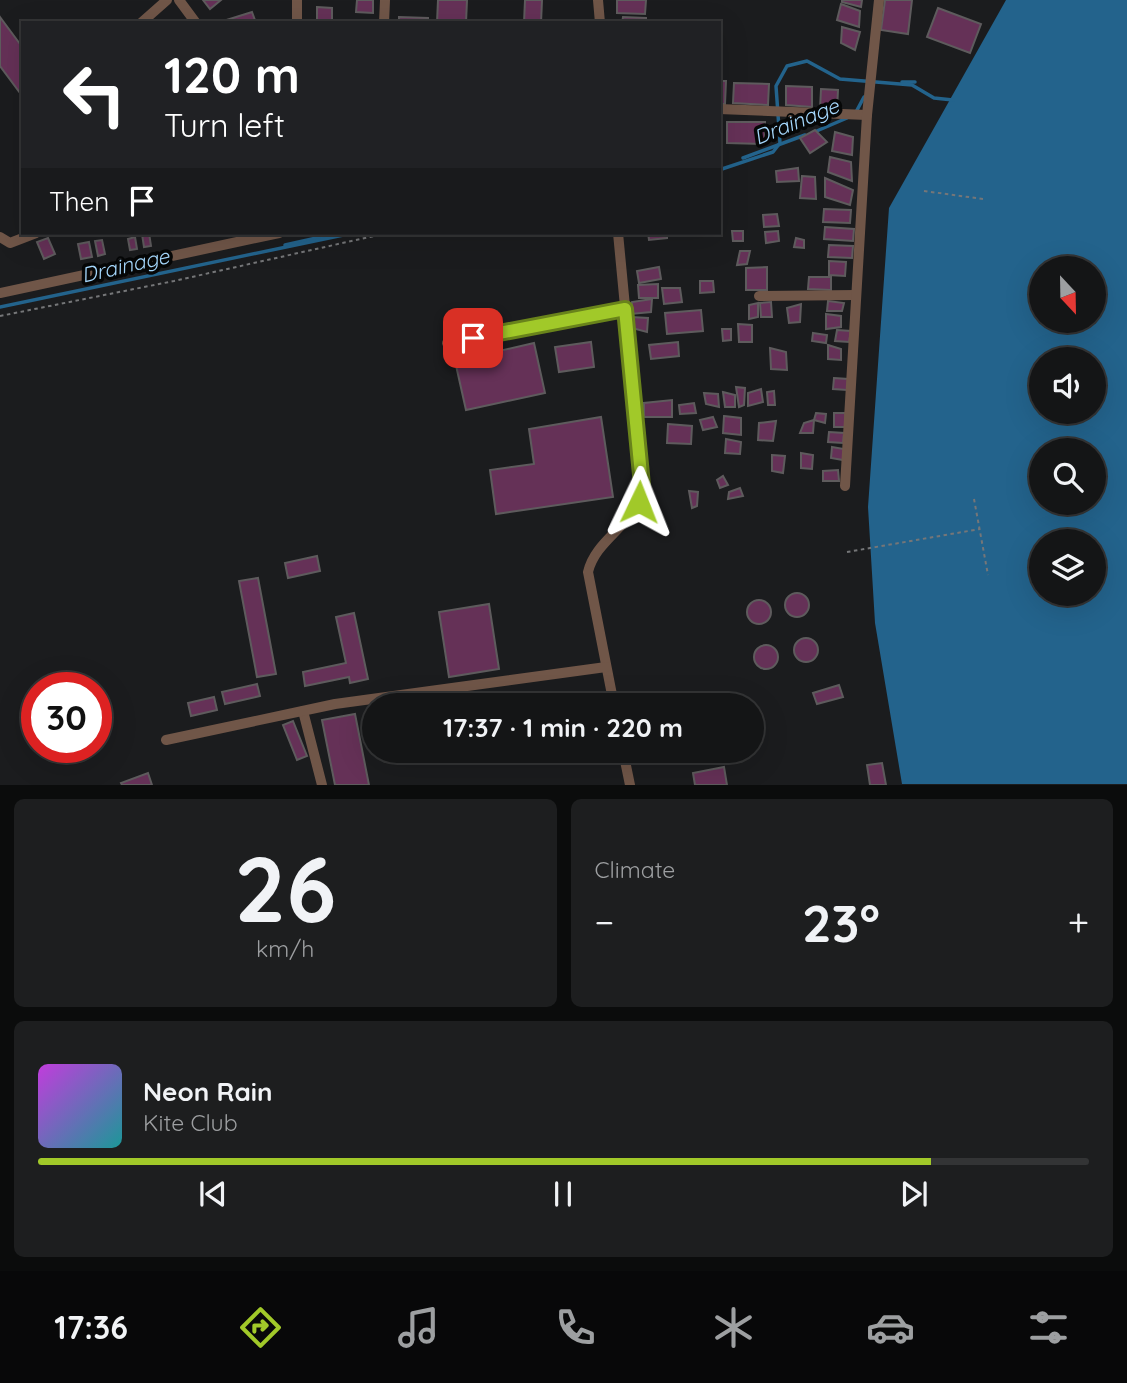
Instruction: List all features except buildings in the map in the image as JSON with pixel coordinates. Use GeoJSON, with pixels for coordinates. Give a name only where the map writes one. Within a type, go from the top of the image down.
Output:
{"type":"FeatureCollection","features":[{"type":"Feature","properties":{"kind":"street"},"geometry":{"type":"LineString","coordinates":[[143,21],[167,0]]}},
{"type":"Feature","properties":{"kind":"street"},"geometry":{"type":"LineString","coordinates":[[178,0],[194,21]]}},
{"type":"Feature","properties":{"kind":"street"},"geometry":{"type":"LineString","coordinates":[[297,0],[297,21]]}},
{"type":"Feature","properties":{"kind":"street"},"geometry":{"type":"LineString","coordinates":[[384,21],[385,0]]}},
{"type":"Feature","properties":{"kind":"street"},"geometry":{"type":"LineString","coordinates":[[598,0],[600,21]]}},
{"type":"Feature","properties":{"kind":"street"},"geometry":{"type":"LineString","coordinates":[[845,486],[867,115],[879,0]]}},
{"type":"Feature","properties":{"kind":"street"},"geometry":{"type":"LineString","coordinates":[[721,109],[867,115]]}},
{"type":"Feature","properties":{"kind":"street"},"geometry":{"type":"LineString","coordinates":[[0,237],[10,243],[31,235]]}},
{"type":"Feature","properties":{"kind":"street"},"geometry":{"type":"LineString","coordinates":[[0,293],[270,235]]}},
{"type":"Feature","properties":{"kind":"street"},"geometry":{"type":"LineString","coordinates":[[611,693],[588,572],[596,554],[633,515],[642,485],[618,235]]}},
{"type":"Feature","properties":{"kind":"street"},"geometry":{"type":"LineString","coordinates":[[758,296],[856,295]]}},
{"type":"Feature","properties":{"kind":"street"},"geometry":{"type":"LineString","coordinates":[[447,343],[625,309]]}},
{"type":"Feature","properties":{"kind":"street"},"geometry":{"type":"LineString","coordinates":[[166,740],[303,711],[606,667]]}},
{"type":"Feature","properties":{"kind":"street"},"geometry":{"type":"LineString","coordinates":[[303,711],[322,785]]}},
{"type":"Feature","properties":{"kind":"street"},"geometry":{"type":"LineString","coordinates":[[625,763],[629,785]]}},
{"type":"Feature","properties":{"kind":"path"},"geometry":{"type":"LineString","coordinates":[[924,191],[983,199]]}},
{"type":"Feature","properties":{"kind":"path"},"geometry":{"type":"LineString","coordinates":[[0,316],[174,281],[378,235]]}},
{"type":"Feature","properties":{"kind":"path"},"geometry":{"type":"LineString","coordinates":[[974,499],[988,575]]}},
{"type":"Feature","properties":{"kind":"path"},"geometry":{"type":"LineString","coordinates":[[847,552],[980,529]]}},
{"type":"Feature","properties":{"kind":"water"},"geometry":{"type":"Polygon","coordinates":[[[1006,0],[1127,0],[1127,784],[902,784],[875,623],[868,507],[889,208],[1006,0]]]}},
{"type":"Feature","properties":{"kind":"waterway"},"geometry":{"type":"LineString","coordinates":[[721,169],[773,152],[780,143],[776,86],[787,66],[807,61],[840,79],[912,85],[934,98],[953,100]]}},
{"type":"Feature","properties":{"kind":"waterway","name":"Drainage"},"geometry":{"type":"LineString","coordinates":[[902,82],[915,82]]}},
{"type":"Feature","properties":{"kind":"waterway","name":"Drainage"},"geometry":{"type":"LineString","coordinates":[[856,112],[864,97]]}},
{"type":"Feature","properties":{"kind":"waterway","name":"Drainage"},"geometry":{"type":"LineString","coordinates":[[812,133],[847,118]]}},
{"type":"Feature","properties":{"kind":"waterway","name":"Drainage"},"geometry":{"type":"LineString","coordinates":[[743,158],[805,135]]}},
{"type":"Feature","properties":{"kind":"waterway","name":"Drainage"},"geometry":{"type":"LineString","coordinates":[[285,245],[330,235]]}},
{"type":"Feature","properties":{"kind":"waterway","name":"Drainage"},"geometry":{"type":"LineString","coordinates":[[0,307],[343,235]]}},
{"type":"Feature","properties":{"kind":"route"},"geometry":{"type":"LineString","coordinates":[[473,338],[625,309],[642,485],[639,502]]}}]}
